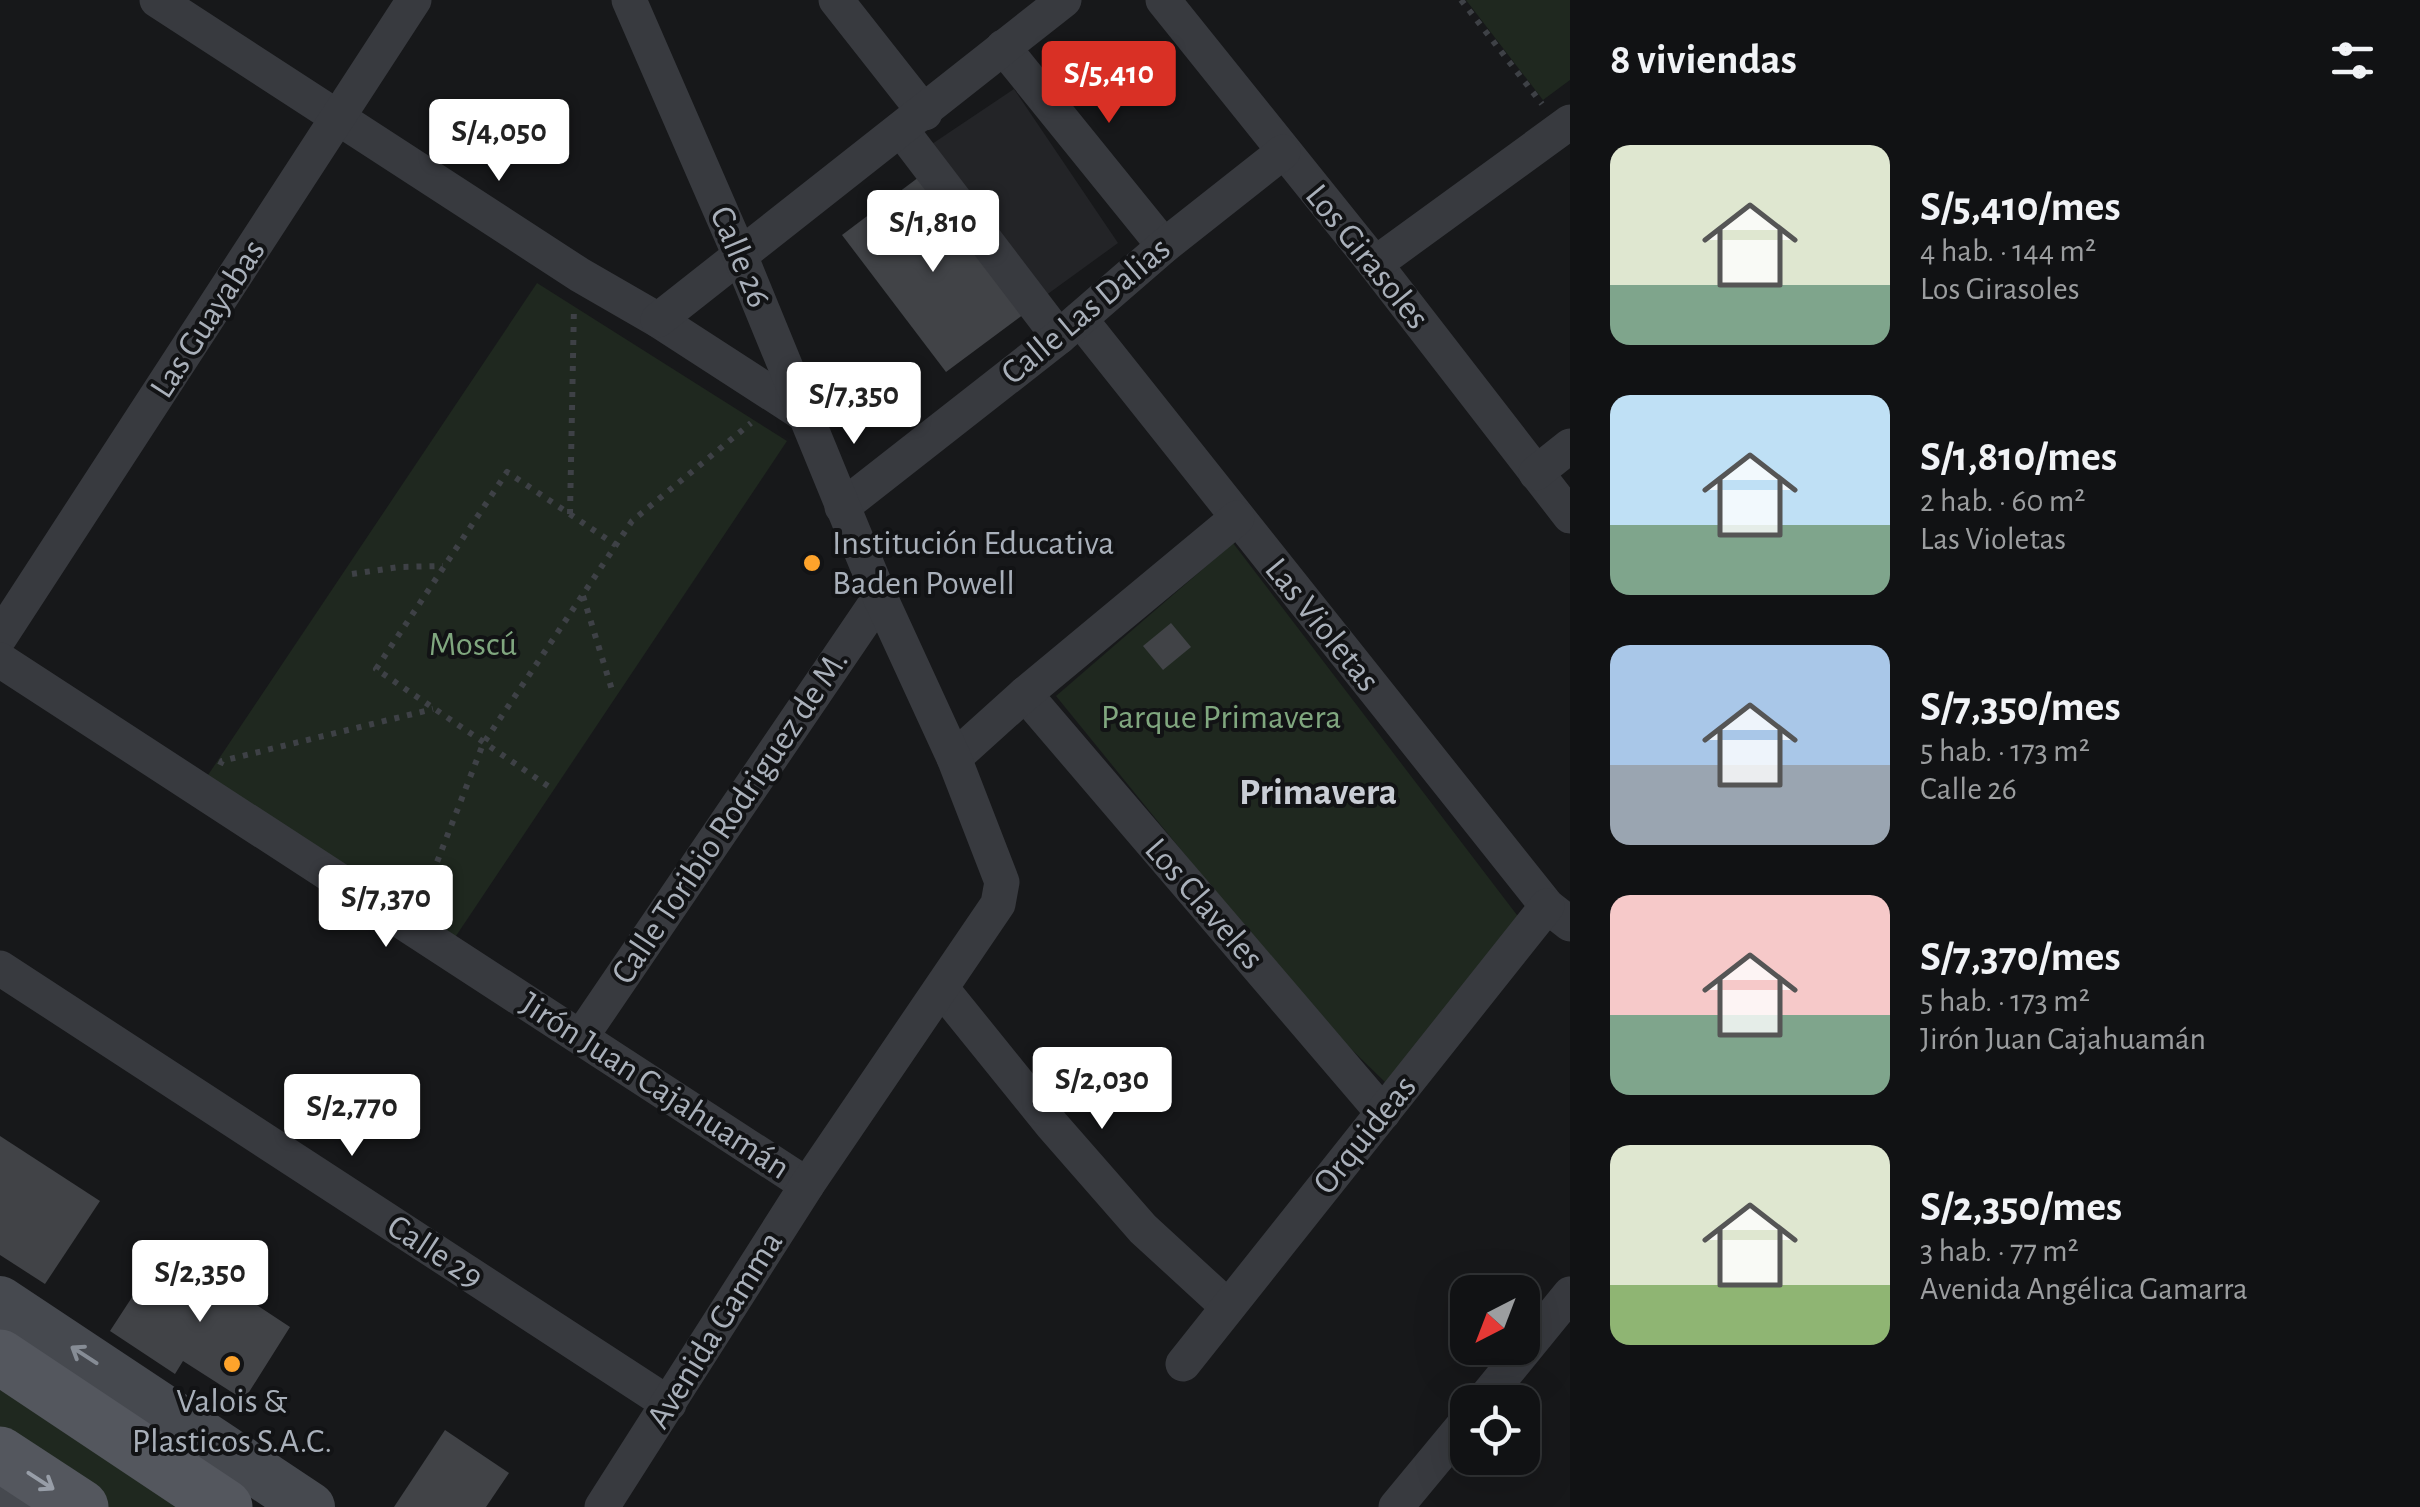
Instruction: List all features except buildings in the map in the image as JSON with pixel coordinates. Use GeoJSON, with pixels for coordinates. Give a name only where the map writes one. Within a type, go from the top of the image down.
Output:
{"type":"FeatureCollection","features":[{"type":"Feature","properties":{"kind":"main road"},"geometry":{"type":"LineString","coordinates":[[0,1300],[310,1507]]}},
{"type":"Feature","properties":{"kind":"main road"},"geometry":{"type":"LineString","coordinates":[[0,1357],[225,1507]]}},
{"type":"Feature","properties":{"kind":"main road"},"geometry":{"type":"LineString","coordinates":[[0,1454],[81,1507]]}},
{"type":"Feature","properties":{"kind":"street"},"geometry":{"type":"LineString","coordinates":[[158,0],[339,120],[808,416]]}},
{"type":"Feature","properties":{"kind":"street","name":"Las Guayabas"},"geometry":{"type":"LineString","coordinates":[[0,637],[414,0]]}},
{"type":"Feature","properties":{"kind":"street","name":"Calle 26"},"geometry":{"type":"LineString","coordinates":[[628,0],[808,416],[880,598],[954,758],[1002,882],[998,904]]}},
{"type":"Feature","properties":{"kind":"street","name":"Las Violetas"},"geometry":{"type":"LineString","coordinates":[[836,0],[913,122],[1070,328],[1237,518],[1559,915]]}},
{"type":"Feature","properties":{"kind":"street"},"geometry":{"type":"LineString","coordinates":[[658,320],[1064,0]]}},
{"type":"Feature","properties":{"kind":"street","name":"Los Girasoles"},"geometry":{"type":"LineString","coordinates":[[1164,0],[1570,516]]}},
{"type":"Feature","properties":{"kind":"street"},"geometry":{"type":"LineString","coordinates":[[1003,47],[1164,246]]}},
{"type":"Feature","properties":{"kind":"street"},"geometry":{"type":"LineString","coordinates":[[1375,264],[1566,125]]}},
{"type":"Feature","properties":{"kind":"street","name":"Calle Las Dalias"},"geometry":{"type":"LineString","coordinates":[[842,506],[1070,328],[1164,246],[1283,152]]}},
{"type":"Feature","properties":{"kind":"street"},"geometry":{"type":"LineString","coordinates":[[1536,473],[1570,446]]}},
{"type":"Feature","properties":{"kind":"street"},"geometry":{"type":"LineString","coordinates":[[954,758],[1024,694],[1237,518]]}},
{"type":"Feature","properties":{"kind":"street","name":"Calle Toribio Rodriguez de M."},"geometry":{"type":"LineString","coordinates":[[581,1038],[880,598]]}},
{"type":"Feature","properties":{"kind":"street","name":"Jirón Juan Cajahuamán"},"geometry":{"type":"LineString","coordinates":[[0,660],[807,1184]]}},
{"type":"Feature","properties":{"kind":"street","name":"Los Claveles"},"geometry":{"type":"LineString","coordinates":[[1024,694],[1383,1113]]}},
{"type":"Feature","properties":{"kind":"street","name":"Avenida Gamma"},"geometry":{"type":"LineString","coordinates":[[602,1507],[807,1184],[998,904]]}},
{"type":"Feature","properties":{"kind":"street","name":"Orquideas"},"geometry":{"type":"LineString","coordinates":[[1183,1364],[1383,1113],[1559,915]]}},
{"type":"Feature","properties":{"kind":"street","name":"Calle 29"},"geometry":{"type":"LineString","coordinates":[[0,968],[669,1404]]}},
{"type":"Feature","properties":{"kind":"street"},"geometry":{"type":"LineString","coordinates":[[942,989],[1052,1125],[1144,1230],[1228,1307]]}},
{"type":"Feature","properties":{"kind":"street"},"geometry":{"type":"LineString","coordinates":[[1497,1385],[1566,1307]]}},
{"type":"Feature","properties":{"kind":"street"},"geometry":{"type":"LineString","coordinates":[[1396,1507],[1450,1442]]}},
{"type":"Feature","properties":{"kind":"path"},"geometry":{"type":"LineString","coordinates":[[1461,0],[1566,125]]}},
{"type":"Feature","properties":{"kind":"path"},"geometry":{"type":"LineString","coordinates":[[570,515],[574,306]]}},
{"type":"Feature","properties":{"kind":"path"},"geometry":{"type":"LineString","coordinates":[[411,927],[483,744],[616,545],[632,522],[751,423]]}},
{"type":"Feature","properties":{"kind":"path"},"geometry":{"type":"LineString","coordinates":[[548,786],[376,668],[506,472],[616,545]]}},
{"type":"Feature","properties":{"kind":"path"},"geometry":{"type":"LineString","coordinates":[[352,574],[444,566]]}},
{"type":"Feature","properties":{"kind":"path"},"geometry":{"type":"LineString","coordinates":[[583,595],[612,690]]}},
{"type":"Feature","properties":{"kind":"path"},"geometry":{"type":"LineString","coordinates":[[216,770],[222,761],[434,709]]}},
{"type":"Feature","properties":{"kind":"shaded area"},"geometry":{"type":"Polygon","coordinates":[[[1014,89],[1118,243],[1045,296],[932,144],[1014,89]]]}},
{"type":"Feature","properties":{"kind":"green space"},"geometry":{"type":"Polygon","coordinates":[[[1466,0],[1570,0],[1570,80],[1543,100],[1466,0]]]}},
{"type":"Feature","properties":{"kind":"green space","name":"Moscú"},"geometry":{"type":"Polygon","coordinates":[[[537,283],[787,441],[454,939],[206,778],[537,283]]]}},
{"type":"Feature","properties":{"kind":"green space","name":"Parque Primavera"},"geometry":{"type":"Polygon","coordinates":[[[1233,543],[1520,919],[1386,1083],[1311,1010],[1056,696],[1233,543]]]}},
{"type":"Feature","properties":{"kind":"green space"},"geometry":{"type":"Polygon","coordinates":[[[0,1376],[202,1507],[101,1507],[0,1440],[0,1376]]]}},
{"type":"Feature","properties":{"kind":"place","name":"Institución Educativa Baden Powell"},"geometry":{"type":"Point","coordinates":[812,563]}},
{"type":"Feature","properties":{"kind":"place","name":"Valois & Plasticos S.A.C."},"geometry":{"type":"Point","coordinates":[232,1364]}},
{"type":"Feature","properties":{"kind":"district","name":"Primavera"},"geometry":{"type":"Point","coordinates":[1318,793]}}]}
